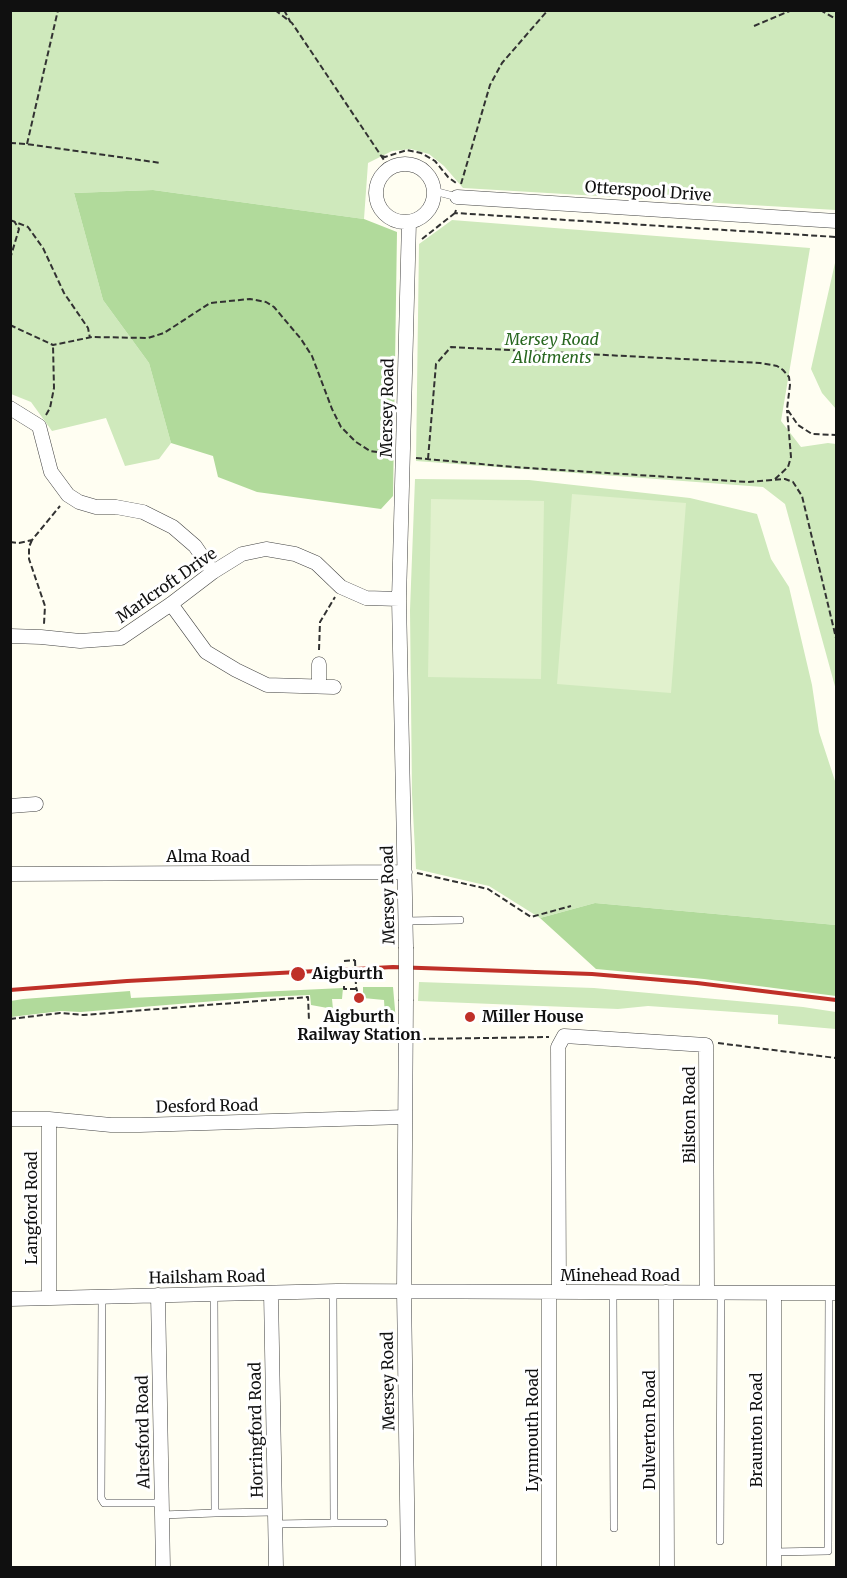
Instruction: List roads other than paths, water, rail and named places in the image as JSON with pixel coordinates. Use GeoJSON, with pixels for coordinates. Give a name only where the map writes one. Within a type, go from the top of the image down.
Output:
{"type":"FeatureCollection","features":[{"type":"Feature","properties":{"kind":"street"},"geometry":{"type":"LineString","coordinates":[[409,164],[426,173],[432,181],[434,191],[430,207],[418,219],[409,222],[391,218],[383,212],[376,194],[382,175],[399,165],[409,164]]}},
{"type":"Feature","properties":{"kind":"street","name":"Otterspool Drive"},"geometry":{"type":"LineString","coordinates":[[459,191],[837,221]]}},
{"type":"Feature","properties":{"kind":"street","name":"Mersey Road"},"geometry":{"type":"LineString","coordinates":[[408,1568],[404,1291],[406,947],[399,599],[409,222]]}},
{"type":"Feature","properties":{"kind":"street"},"geometry":{"type":"LineString","coordinates":[[10,408],[39,426],[51,472],[68,495],[79,502],[96,507],[116,507],[144,512],[173,527],[195,546],[213,572]]}},
{"type":"Feature","properties":{"kind":"street","name":"Marlcroft Drive"},"geometry":{"type":"LineString","coordinates":[[10,636],[80,641],[121,638],[242,554],[266,549],[296,554],[316,563],[341,587],[366,598],[399,599]]}},
{"type":"Feature","properties":{"kind":"street"},"geometry":{"type":"LineString","coordinates":[[171,604],[206,652],[267,685],[327,686],[319,664]]}},
{"type":"Feature","properties":{"kind":"street"},"geometry":{"type":"LineString","coordinates":[[10,806],[36,804]]}},
{"type":"Feature","properties":{"kind":"street","name":"Alma Road"},"geometry":{"type":"LineString","coordinates":[[12,878],[405,872]]}},
{"type":"Feature","properties":{"kind":"street","name":"Bilston Road"},"geometry":{"type":"LineString","coordinates":[[564,1036],[706,1045],[714,1292]]}},
{"type":"Feature","properties":{"kind":"street","name":"Lynmouth Road"},"geometry":{"type":"LineString","coordinates":[[549,1568],[558,1047],[564,1036]]}},
{"type":"Feature","properties":{"kind":"street","name":"Desford Road"},"geometry":{"type":"LineString","coordinates":[[10,1119],[140,1125],[405,1117]]}},
{"type":"Feature","properties":{"kind":"street","name":"Langford Road"},"geometry":{"type":"LineString","coordinates":[[49,1119],[49,1297]]}},
{"type":"Feature","properties":{"kind":"street","name":"Minehead Road"},"geometry":{"type":"LineString","coordinates":[[404,1291],[833,1293]]}},
{"type":"Feature","properties":{"kind":"street","name":"Hailsham Road"},"geometry":{"type":"LineString","coordinates":[[10,1299],[404,1291]]}},
{"type":"Feature","properties":{"kind":"street","name":"Dulverton Road"},"geometry":{"type":"LineString","coordinates":[[666,1292],[666,1568]]}},
{"type":"Feature","properties":{"kind":"street","name":"Horringford Road"},"geometry":{"type":"LineString","coordinates":[[272,1293],[276,1568]]}},
{"type":"Feature","properties":{"kind":"street","name":"Braunton Road"},"geometry":{"type":"LineString","coordinates":[[774,1293],[774,1568]]}},
{"type":"Feature","properties":{"kind":"street","name":"Alresford Road"},"geometry":{"type":"LineString","coordinates":[[158,1295],[163,1568]]}},
{"type":"Feature","properties":{"kind":"lane"},"geometry":{"type":"LineString","coordinates":[[434,191],[459,191]]}},
{"type":"Feature","properties":{"kind":"lane"},"geometry":{"type":"LineString","coordinates":[[405,921],[460,920]]}},
{"type":"Feature","properties":{"kind":"lane"},"geometry":{"type":"LineString","coordinates":[[333,1291],[334,1523]]}},
{"type":"Feature","properties":{"kind":"lane"},"geometry":{"type":"LineString","coordinates":[[613,1292],[614,1528]]}},
{"type":"Feature","properties":{"kind":"lane"},"geometry":{"type":"LineString","coordinates":[[714,1292],[720,1541]]}},
{"type":"Feature","properties":{"kind":"lane"},"geometry":{"type":"LineString","coordinates":[[774,1552],[828,1551],[833,1293]]}},
{"type":"Feature","properties":{"kind":"lane"},"geometry":{"type":"LineString","coordinates":[[214,1294],[215,1513]]}},
{"type":"Feature","properties":{"kind":"lane"},"geometry":{"type":"LineString","coordinates":[[102,1297],[101,1498],[104,1503],[334,1523],[384,1523]]}},
{"type":"Feature","properties":{"kind":"railway"},"geometry":{"type":"LineString","coordinates":[[10,990],[127,981],[393,967],[592,974],[697,983],[836,1000]]}},
{"type":"Feature","properties":{"kind":"place","name":"Aigburth"},"geometry":{"type":"Point","coordinates":[298,974]}},
{"type":"Feature","properties":{"kind":"place","name":"Aigburth Railway Station"},"geometry":{"type":"Point","coordinates":[359,998]}},
{"type":"Feature","properties":{"kind":"place","name":"Miller House"},"geometry":{"type":"Point","coordinates":[470,1017]}},
{"type":"Feature","properties":{"kind":"park label","name":"Mersey Road Allotments"},"geometry":{"type":"Point","coordinates":[552,349]}}]}
